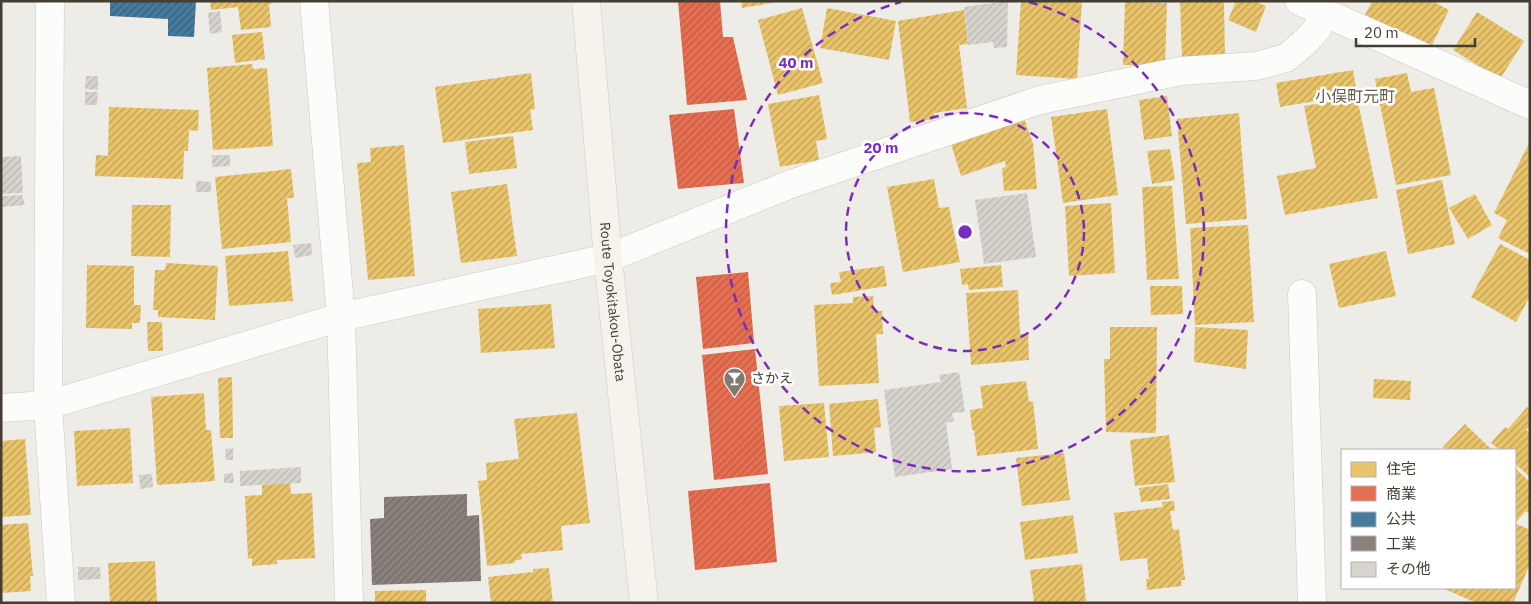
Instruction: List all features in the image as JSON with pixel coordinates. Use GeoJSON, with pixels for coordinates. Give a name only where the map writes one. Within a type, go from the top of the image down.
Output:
{"type":"FeatureCollection","features":[{"type":"Feature","properties":{"kind":"main road","name":"Route Toyokitakou-Obata"},"geometry":{"type":"LineString","coordinates":[[586,1],[608,258],[644,603]]}},
{"type":"Feature","properties":{"kind":"street"},"geometry":{"type":"LineString","coordinates":[[50,1],[48,404],[61,603]]}},
{"type":"Feature","properties":{"kind":"street"},"geometry":{"type":"LineString","coordinates":[[314,1],[341,317],[349,603]]}},
{"type":"Feature","properties":{"kind":"street"},"geometry":{"type":"LineString","coordinates":[[1299,1],[1324,14],[1530,105]]}},
{"type":"Feature","properties":{"kind":"street"},"geometry":{"type":"LineString","coordinates":[[1,408],[48,404],[341,317],[608,258],[791,184],[1040,100],[1181,71],[1256,66],[1286,58],[1317,29],[1324,14]]}},
{"type":"Feature","properties":{"kind":"street"},"geometry":{"type":"LineString","coordinates":[[1302,294],[1312,603]]}},
{"type":"Feature","properties":{"kind":"building: 住宅"},"geometry":{"type":"Polygon","coordinates":[[[210,1],[273,1],[273,3],[269,4],[271,27],[241,30],[238,7],[211,10],[210,1]]]}},
{"type":"Feature","properties":{"kind":"building: 住宅"},"geometry":{"type":"Polygon","coordinates":[[[741,1],[777,1],[777,2],[742,8],[741,1]]]}},
{"type":"Feature","properties":{"kind":"building: 住宅"},"geometry":{"type":"Polygon","coordinates":[[[1021,1],[1082,1],[1077,79],[1016,75],[1021,1]]]}},
{"type":"Feature","properties":{"kind":"building: 住宅"},"geometry":{"type":"Polygon","coordinates":[[[1180,1],[1224,1],[1225,58],[1182,59],[1180,1]]]}},
{"type":"Feature","properties":{"kind":"building: 住宅"},"geometry":{"type":"Polygon","coordinates":[[[1236,1],[1254,1],[1266,6],[1256,32],[1228,20],[1236,1]]]}},
{"type":"Feature","properties":{"kind":"building: 住宅"},"geometry":{"type":"Polygon","coordinates":[[[1372,1],[1432,1],[1449,10],[1431,47],[1365,15],[1372,1]]]}},
{"type":"Feature","properties":{"kind":"building: 住宅"},"geometry":{"type":"Polygon","coordinates":[[[1125,2],[1167,3],[1165,66],[1123,65],[1125,2]]]}},
{"type":"Feature","properties":{"kind":"building: 住宅"},"geometry":{"type":"Polygon","coordinates":[[[802,8],[823,83],[778,95],[758,20],[802,8]]]}},
{"type":"Feature","properties":{"kind":"building: 住宅"},"geometry":{"type":"Polygon","coordinates":[[[827,8],[896,21],[889,60],[820,48],[827,8]]]}},
{"type":"Feature","properties":{"kind":"building: 住宅"},"geometry":{"type":"Polygon","coordinates":[[[964,10],[968,44],[959,45],[967,108],[934,113],[935,119],[910,122],[898,21],[964,10]]]}},
{"type":"Feature","properties":{"kind":"building: 住宅"},"geometry":{"type":"Polygon","coordinates":[[[1477,12],[1524,41],[1500,79],[1453,50],[1477,12]]]}},
{"type":"Feature","properties":{"kind":"building: 住宅"},"geometry":{"type":"Polygon","coordinates":[[[262,32],[265,59],[235,63],[232,35],[262,32]]]}},
{"type":"Feature","properties":{"kind":"building: 住宅"},"geometry":{"type":"Polygon","coordinates":[[[252,64],[253,69],[267,68],[273,146],[213,150],[207,68],[252,64]]]}},
{"type":"Feature","properties":{"kind":"building: 住宅"},"geometry":{"type":"Polygon","coordinates":[[[1353,70],[1357,94],[1280,107],[1276,83],[1353,70]]]}},
{"type":"Feature","properties":{"kind":"building: 住宅"},"geometry":{"type":"Polygon","coordinates":[[[531,73],[535,109],[530,110],[533,130],[443,143],[435,87],[531,73]]]}},
{"type":"Feature","properties":{"kind":"building: 住宅"},"geometry":{"type":"Polygon","coordinates":[[[1407,73],[1411,92],[1434,88],[1451,175],[1396,185],[1375,79],[1407,73]]]}},
{"type":"Feature","properties":{"kind":"building: 住宅"},"geometry":{"type":"Polygon","coordinates":[[[819,95],[827,139],[816,141],[819,160],[780,167],[768,104],[819,95]]]}},
{"type":"Feature","properties":{"kind":"building: 住宅"},"geometry":{"type":"Polygon","coordinates":[[[1167,96],[1172,136],[1144,140],[1139,100],[1167,96]]]}},
{"type":"Feature","properties":{"kind":"building: 住宅"},"geometry":{"type":"Polygon","coordinates":[[[1357,97],[1378,198],[1285,215],[1277,176],[1316,168],[1304,106],[1357,97]]]}},
{"type":"Feature","properties":{"kind":"building: 住宅"},"geometry":{"type":"Polygon","coordinates":[[[109,107],[199,110],[198,131],[189,130],[188,151],[184,151],[183,179],[95,176],[96,155],[108,156],[109,107]]]}},
{"type":"Feature","properties":{"kind":"building: 住宅"},"geometry":{"type":"Polygon","coordinates":[[[1107,109],[1118,195],[1063,203],[1051,117],[1107,109]]]}},
{"type":"Feature","properties":{"kind":"building: 住宅"},"geometry":{"type":"Polygon","coordinates":[[[1239,113],[1247,219],[1186,224],[1177,119],[1239,113]]]}},
{"type":"Feature","properties":{"kind":"building: 住宅"},"geometry":{"type":"Polygon","coordinates":[[[1024,119],[1033,143],[1037,189],[1004,191],[1002,168],[1006,167],[1005,161],[961,176],[951,144],[1024,119]]]}},
{"type":"Feature","properties":{"kind":"building: 住宅"},"geometry":{"type":"Polygon","coordinates":[[[513,136],[517,168],[469,174],[465,142],[513,136]]]}},
{"type":"Feature","properties":{"kind":"building: 住宅"},"geometry":{"type":"Polygon","coordinates":[[[1530,141],[1530,254],[1498,238],[1507,220],[1494,213],[1530,141]]]}},
{"type":"Feature","properties":{"kind":"building: 住宅"},"geometry":{"type":"Polygon","coordinates":[[[404,145],[415,276],[368,280],[357,163],[371,162],[370,148],[404,145]]]}},
{"type":"Feature","properties":{"kind":"building: 住宅"},"geometry":{"type":"Polygon","coordinates":[[[1170,149],[1175,180],[1152,184],[1147,151],[1170,149]]]}},
{"type":"Feature","properties":{"kind":"building: 住宅"},"geometry":{"type":"Polygon","coordinates":[[[291,169],[294,198],[287,198],[291,242],[222,249],[215,177],[291,169]]]}},
{"type":"Feature","properties":{"kind":"building: 住宅"},"geometry":{"type":"Polygon","coordinates":[[[934,179],[939,208],[949,207],[960,262],[903,272],[887,187],[934,179]]]}},
{"type":"Feature","properties":{"kind":"building: 住宅"},"geometry":{"type":"Polygon","coordinates":[[[1442,180],[1455,244],[1408,254],[1396,190],[1442,180]]]}},
{"type":"Feature","properties":{"kind":"building: 住宅"},"geometry":{"type":"Polygon","coordinates":[[[507,184],[517,256],[461,263],[451,192],[507,184]]]}},
{"type":"Feature","properties":{"kind":"building: 住宅"},"geometry":{"type":"Polygon","coordinates":[[[1172,186],[1179,279],[1147,280],[1142,187],[1172,186]]]}},
{"type":"Feature","properties":{"kind":"building: 住宅"},"geometry":{"type":"Polygon","coordinates":[[[1475,194],[1492,225],[1468,239],[1449,208],[1475,194]]]}},
{"type":"Feature","properties":{"kind":"building: 住宅"},"geometry":{"type":"Polygon","coordinates":[[[1111,203],[1115,273],[1069,276],[1065,206],[1111,203]]]}},
{"type":"Feature","properties":{"kind":"building: 住宅"},"geometry":{"type":"Polygon","coordinates":[[[132,205],[171,205],[170,257],[131,256],[132,205]]]}},
{"type":"Feature","properties":{"kind":"building: 住宅"},"geometry":{"type":"Polygon","coordinates":[[[1248,225],[1254,322],[1195,325],[1190,228],[1248,225]]]}},
{"type":"Feature","properties":{"kind":"building: 住宅"},"geometry":{"type":"Polygon","coordinates":[[[1500,244],[1530,260],[1530,296],[1516,322],[1471,297],[1500,244]]]}},
{"type":"Feature","properties":{"kind":"building: 住宅"},"geometry":{"type":"Polygon","coordinates":[[[288,251],[293,301],[229,306],[225,256],[288,251]]]}},
{"type":"Feature","properties":{"kind":"building: 住宅"},"geometry":{"type":"Polygon","coordinates":[[[1386,251],[1396,296],[1339,308],[1329,264],[1386,251]]]}},
{"type":"Feature","properties":{"kind":"building: 住宅"},"geometry":{"type":"Polygon","coordinates":[[[166,263],[218,266],[215,320],[158,317],[158,310],[153,310],[155,270],[165,270],[166,263]]]}},
{"type":"Feature","properties":{"kind":"building: 住宅"},"geometry":{"type":"Polygon","coordinates":[[[87,265],[134,266],[134,305],[141,305],[140,323],[132,323],[132,329],[86,328],[87,265]]]}},
{"type":"Feature","properties":{"kind":"building: 住宅"},"geometry":{"type":"Polygon","coordinates":[[[1001,265],[1003,287],[969,290],[968,284],[962,285],[960,269],[1001,265]]]}},
{"type":"Feature","properties":{"kind":"building: 住宅"},"geometry":{"type":"Polygon","coordinates":[[[884,266],[887,286],[832,295],[830,283],[841,282],[839,272],[884,266]]]}},
{"type":"Feature","properties":{"kind":"building: 住宅"},"geometry":{"type":"Polygon","coordinates":[[[1150,286],[1182,286],[1183,314],[1151,315],[1150,286]]]}},
{"type":"Feature","properties":{"kind":"building: 住宅"},"geometry":{"type":"Polygon","coordinates":[[[1018,290],[1020,334],[1028,334],[1029,360],[971,365],[966,293],[1018,290]]]}},
{"type":"Feature","properties":{"kind":"building: 住宅"},"geometry":{"type":"Polygon","coordinates":[[[873,296],[874,311],[882,311],[883,334],[876,334],[879,383],[819,386],[814,305],[853,303],[853,297],[873,296]]]}},
{"type":"Feature","properties":{"kind":"building: 住宅"},"geometry":{"type":"Polygon","coordinates":[[[551,304],[555,348],[481,353],[478,309],[551,304]]]}},
{"type":"Feature","properties":{"kind":"building: 住宅"},"geometry":{"type":"Polygon","coordinates":[[[147,322],[162,322],[163,351],[148,351],[147,322]]]}},
{"type":"Feature","properties":{"kind":"building: 住宅"},"geometry":{"type":"Polygon","coordinates":[[[1110,327],[1157,327],[1156,433],[1106,432],[1104,359],[1110,359],[1110,327]]]}},
{"type":"Feature","properties":{"kind":"building: 住宅"},"geometry":{"type":"Polygon","coordinates":[[[1195,327],[1248,330],[1246,369],[1194,362],[1195,327]]]}},
{"type":"Feature","properties":{"kind":"building: 住宅"},"geometry":{"type":"Polygon","coordinates":[[[232,377],[233,438],[220,438],[218,378],[232,377]]]}},
{"type":"Feature","properties":{"kind":"building: 住宅"},"geometry":{"type":"Polygon","coordinates":[[[1374,379],[1411,381],[1410,400],[1373,398],[1374,379]]]}},
{"type":"Feature","properties":{"kind":"building: 住宅"},"geometry":{"type":"Polygon","coordinates":[[[1026,381],[1029,402],[1033,401],[1038,449],[977,456],[970,410],[983,408],[980,386],[1026,381]]]}},
{"type":"Feature","properties":{"kind":"building: 住宅"},"geometry":{"type":"Polygon","coordinates":[[[204,393],[206,430],[211,430],[215,481],[157,485],[151,397],[204,393]]]}},
{"type":"Feature","properties":{"kind":"building: 住宅"},"geometry":{"type":"Polygon","coordinates":[[[878,399],[881,427],[874,428],[876,452],[833,456],[829,404],[878,399]]]}},
{"type":"Feature","properties":{"kind":"building: 住宅"},"geometry":{"type":"Polygon","coordinates":[[[824,403],[829,457],[784,461],[779,406],[824,403]]]}},
{"type":"Feature","properties":{"kind":"building: 住宅"},"geometry":{"type":"Polygon","coordinates":[[[1527,407],[1530,409],[1530,426],[1526,430],[1530,433],[1530,477],[1516,465],[1516,449],[1499,449],[1491,443],[1505,427],[1508,429],[1527,407]]]}},
{"type":"Feature","properties":{"kind":"building: 住宅"},"geometry":{"type":"Polygon","coordinates":[[[577,413],[590,523],[561,526],[563,550],[521,554],[522,559],[514,561],[515,563],[487,566],[478,481],[487,480],[486,463],[519,459],[514,419],[577,413]]]}},
{"type":"Feature","properties":{"kind":"building: 住宅"},"geometry":{"type":"Polygon","coordinates":[[[1465,424],[1491,449],[1446,449],[1443,447],[1465,424]]]}},
{"type":"Feature","properties":{"kind":"building: 住宅"},"geometry":{"type":"Polygon","coordinates":[[[130,428],[133,483],[77,486],[74,431],[130,428]]]}},
{"type":"Feature","properties":{"kind":"building: 住宅"},"geometry":{"type":"Polygon","coordinates":[[[1169,435],[1175,482],[1135,486],[1130,440],[1169,435]]]}},
{"type":"Feature","properties":{"kind":"building: 住宅"},"geometry":{"type":"Polygon","coordinates":[[[25,439],[31,515],[1,517],[1,441],[25,439]]]}},
{"type":"Feature","properties":{"kind":"building: 住宅"},"geometry":{"type":"Polygon","coordinates":[[[1064,453],[1070,500],[1022,506],[1016,458],[1064,453]]]}},
{"type":"Feature","properties":{"kind":"building: 住宅"},"geometry":{"type":"Polygon","coordinates":[[[1516,469],[1530,482],[1530,514],[1526,511],[1516,522],[1516,469]]]}},
{"type":"Feature","properties":{"kind":"building: 住宅"},"geometry":{"type":"Polygon","coordinates":[[[290,483],[291,494],[312,493],[315,558],[277,560],[277,564],[252,566],[252,558],[248,559],[245,496],[262,495],[262,485],[290,483]]]}},
{"type":"Feature","properties":{"kind":"building: 住宅"},"geometry":{"type":"Polygon","coordinates":[[[1168,484],[1170,499],[1141,502],[1139,488],[1168,484]]]}},
{"type":"Feature","properties":{"kind":"building: 住宅"},"geometry":{"type":"Polygon","coordinates":[[[1174,501],[1175,511],[1170,511],[1173,530],[1179,529],[1185,580],[1181,580],[1182,586],[1147,590],[1146,579],[1149,579],[1147,558],[1120,561],[1114,513],[1163,507],[1162,502],[1174,501]]]}},
{"type":"Feature","properties":{"kind":"building: 住宅"},"geometry":{"type":"Polygon","coordinates":[[[1073,515],[1078,553],[1025,560],[1020,522],[1073,515]]]}},
{"type":"Feature","properties":{"kind":"building: 住宅"},"geometry":{"type":"Polygon","coordinates":[[[28,523],[33,576],[30,576],[31,591],[1,593],[1,525],[28,523]]]}},
{"type":"Feature","properties":{"kind":"building: 住宅"},"geometry":{"type":"Polygon","coordinates":[[[1516,523],[1530,530],[1530,564],[1513,603],[1477,603],[1444,589],[1516,589],[1516,523]]]}},
{"type":"Feature","properties":{"kind":"building: 住宅"},"geometry":{"type":"Polygon","coordinates":[[[155,561],[157,603],[110,603],[108,563],[155,561]]]}},
{"type":"Feature","properties":{"kind":"building: 住宅"},"geometry":{"type":"Polygon","coordinates":[[[1082,564],[1086,601],[1034,603],[1030,570],[1082,564]]]}},
{"type":"Feature","properties":{"kind":"building: 住宅"},"geometry":{"type":"Polygon","coordinates":[[[549,568],[553,603],[491,603],[488,577],[533,572],[533,569],[549,568]]]}},
{"type":"Feature","properties":{"kind":"building: 住宅"},"geometry":{"type":"Polygon","coordinates":[[[426,590],[426,603],[375,603],[375,591],[426,590]]]}},
{"type":"Feature","properties":{"kind":"building: 商業"},"geometry":{"type":"Polygon","coordinates":[[[678,1],[720,1],[723,37],[733,37],[747,100],[687,105],[678,1]]]}},
{"type":"Feature","properties":{"kind":"building: 商業"},"geometry":{"type":"Polygon","coordinates":[[[734,109],[744,183],[678,189],[669,115],[734,109]]]}},
{"type":"Feature","properties":{"kind":"building: 商業"},"geometry":{"type":"Polygon","coordinates":[[[748,272],[754,343],[703,349],[696,277],[748,272]]]}},
{"type":"Feature","properties":{"kind":"building: 商業"},"geometry":{"type":"Polygon","coordinates":[[[755,349],[768,474],[714,480],[702,355],[755,349]]]}},
{"type":"Feature","properties":{"kind":"building: 商業"},"geometry":{"type":"Polygon","coordinates":[[[770,483],[777,562],[695,570],[688,491],[770,483]]]}},
{"type":"Feature","properties":{"kind":"building: 公共"},"geometry":{"type":"Polygon","coordinates":[[[110,1],[196,1],[194,37],[168,36],[168,19],[110,16],[110,1]]]}},
{"type":"Feature","properties":{"kind":"building: 工業"},"geometry":{"type":"Polygon","coordinates":[[[467,494],[467,516],[479,515],[481,581],[372,585],[370,519],[384,518],[384,497],[467,494]]]}},
{"type":"Feature","properties":{"kind":"building: その他"},"geometry":{"type":"Polygon","coordinates":[[[1008,1],[1007,47],[994,48],[993,42],[968,45],[964,7],[1008,1]]]}},
{"type":"Feature","properties":{"kind":"building: その他"},"geometry":{"type":"Polygon","coordinates":[[[220,11],[222,32],[210,34],[208,13],[220,11]]]}},
{"type":"Feature","properties":{"kind":"building: その他"},"geometry":{"type":"Polygon","coordinates":[[[86,76],[98,76],[98,90],[85,89],[86,76]]]}},
{"type":"Feature","properties":{"kind":"building: その他"},"geometry":{"type":"Polygon","coordinates":[[[85,92],[98,92],[97,105],[85,105],[85,92]]]}},
{"type":"Feature","properties":{"kind":"building: その他"},"geometry":{"type":"Polygon","coordinates":[[[212,155],[230,155],[230,166],[212,167],[212,155]]]}},
{"type":"Feature","properties":{"kind":"building: その他"},"geometry":{"type":"Polygon","coordinates":[[[21,156],[23,193],[1,194],[1,157],[21,156]]]}},
{"type":"Feature","properties":{"kind":"building: その他"},"geometry":{"type":"Polygon","coordinates":[[[196,181],[211,182],[211,192],[196,192],[196,181]]]}},
{"type":"Feature","properties":{"kind":"building: その他"},"geometry":{"type":"Polygon","coordinates":[[[1027,193],[1036,257],[984,264],[975,200],[1027,193]]]}},
{"type":"Feature","properties":{"kind":"building: その他"},"geometry":{"type":"Polygon","coordinates":[[[22,195],[25,205],[1,207],[1,196],[22,195]]]}},
{"type":"Feature","properties":{"kind":"building: その他"},"geometry":{"type":"Polygon","coordinates":[[[311,243],[312,255],[295,258],[293,245],[311,243]]]}},
{"type":"Feature","properties":{"kind":"building: その他"},"geometry":{"type":"Polygon","coordinates":[[[959,372],[965,412],[952,413],[954,421],[946,423],[952,469],[895,477],[884,390],[941,382],[939,375],[959,372]]]}},
{"type":"Feature","properties":{"kind":"building: その他"},"geometry":{"type":"Polygon","coordinates":[[[233,448],[233,460],[226,460],[225,449],[233,448]]]}},
{"type":"Feature","properties":{"kind":"building: その他"},"geometry":{"type":"Polygon","coordinates":[[[301,467],[301,483],[240,486],[240,471],[301,467]]]}},
{"type":"Feature","properties":{"kind":"building: その他"},"geometry":{"type":"Polygon","coordinates":[[[233,473],[234,483],[224,483],[224,474],[233,473]]]}},
{"type":"Feature","properties":{"kind":"building: その他"},"geometry":{"type":"Polygon","coordinates":[[[152,474],[153,487],[140,489],[139,475],[152,474]]]}},
{"type":"Feature","properties":{"kind":"building: その他"},"geometry":{"type":"Polygon","coordinates":[[[78,567],[100,567],[101,579],[78,580],[78,567]]]}},
{"type":"Feature","properties":{"kind":"place","name":"さかえ"},"geometry":{"type":"Point","coordinates":[735,397]}},
{"type":"Feature","properties":{"kind":"district","name":"小俣町元町"},"geometry":{"type":"Point","coordinates":[1355,96]}}]}
